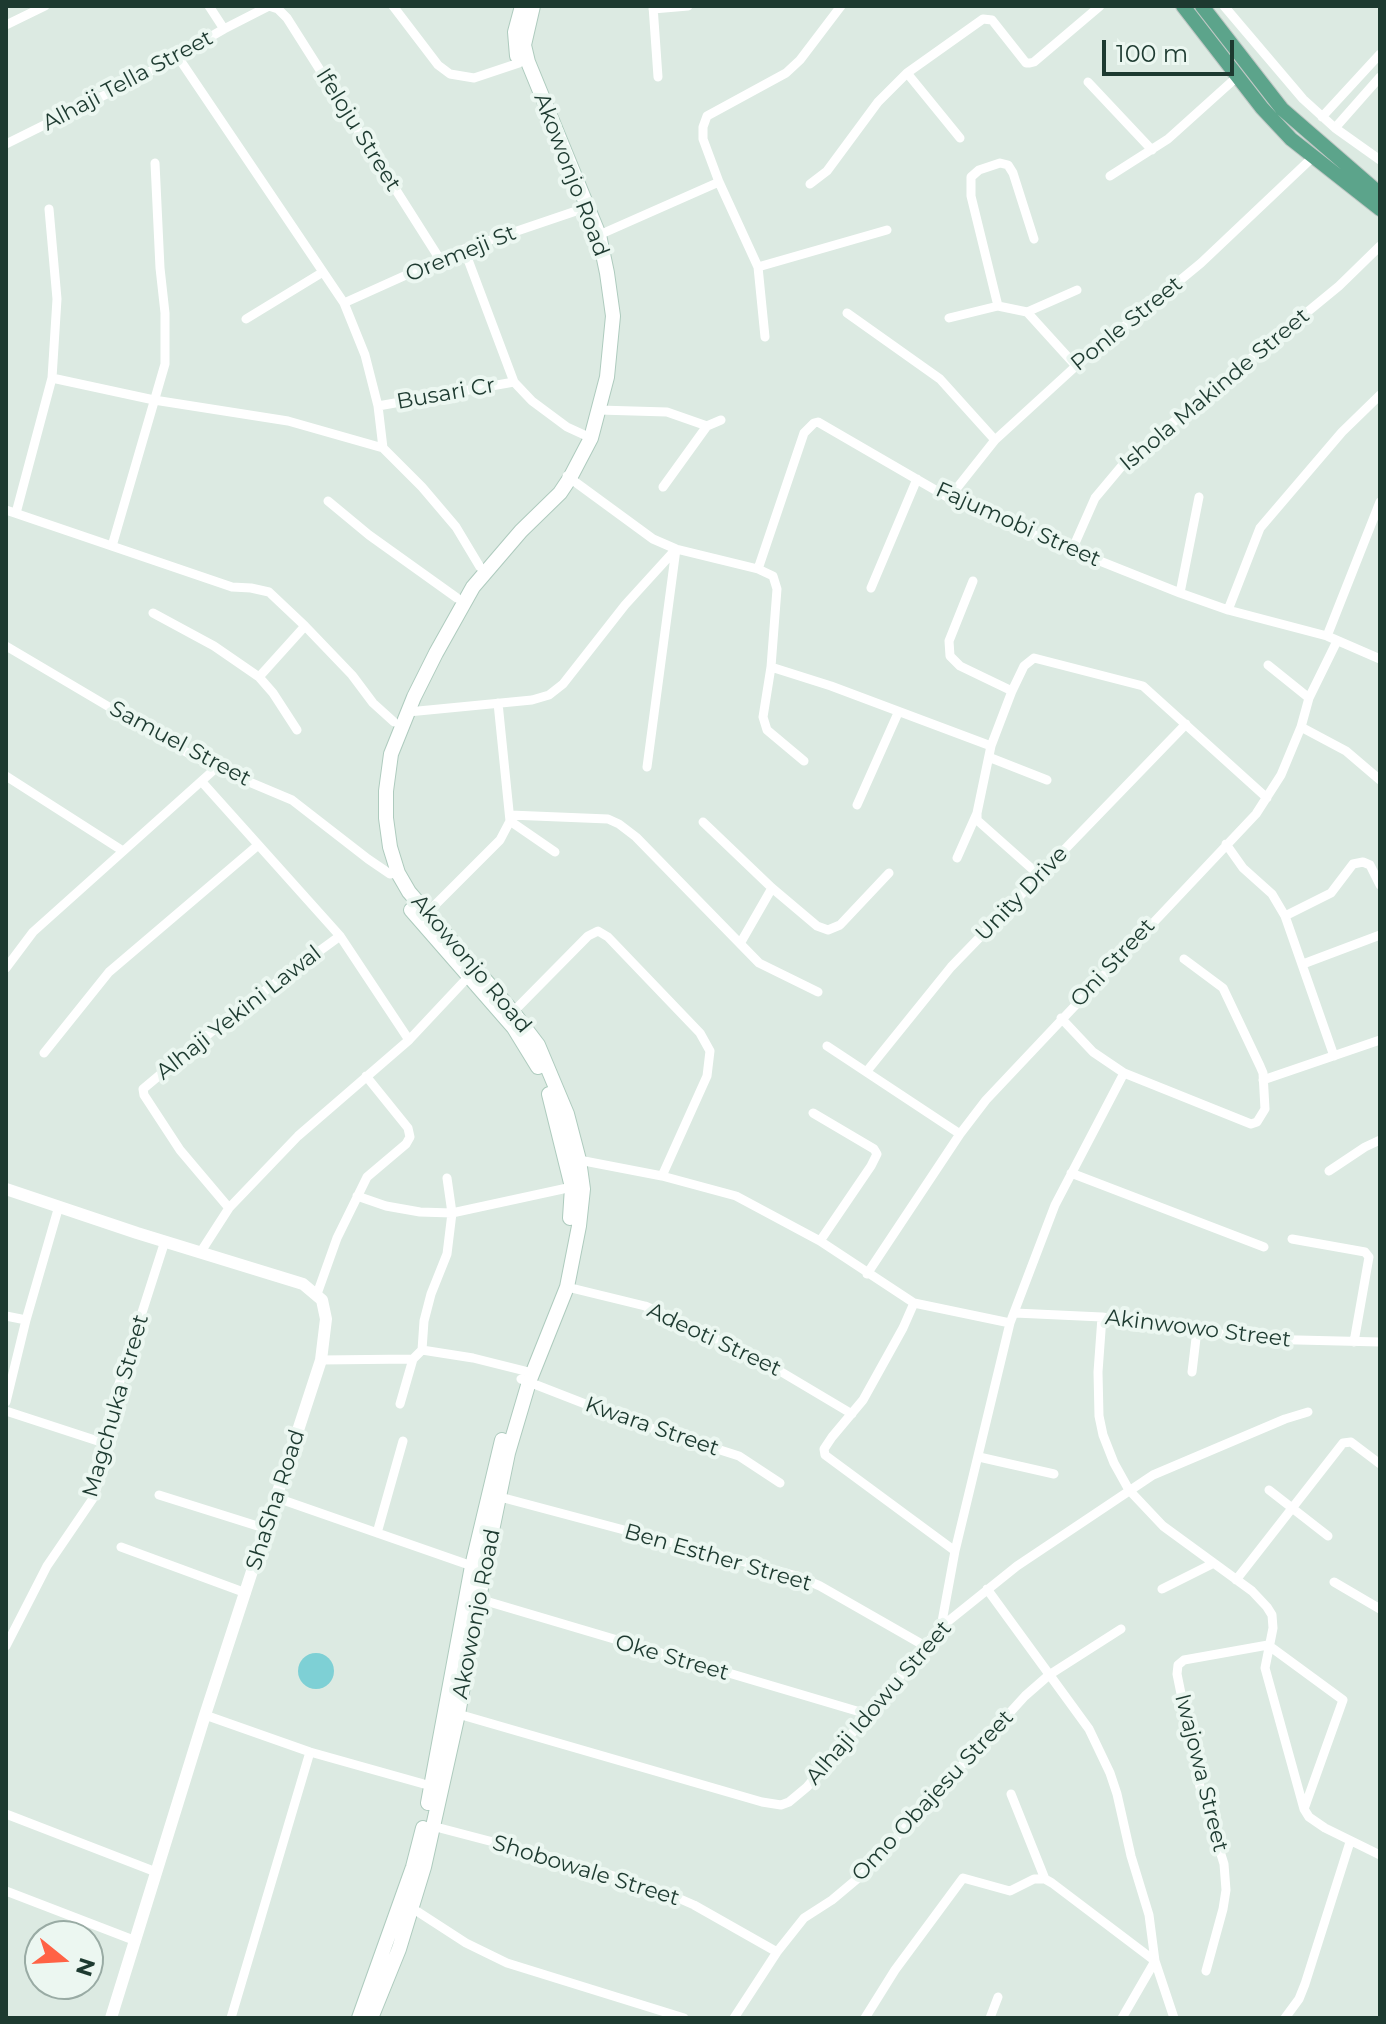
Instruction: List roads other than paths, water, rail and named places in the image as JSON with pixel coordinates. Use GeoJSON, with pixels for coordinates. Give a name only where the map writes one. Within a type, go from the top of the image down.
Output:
{"type":"FeatureCollection","features":[{"type":"Feature","properties":{"kind":"main road","name":"Akowonjo Road"},"geometry":{"type":"LineString","coordinates":[[522,6],[515,32],[519,63],[569,181],[590,236],[599,272],[604,342],[587,437]]}},
{"type":"Feature","properties":{"kind":"main road","name":"Akowonjo Road"},"geometry":{"type":"LineString","coordinates":[[371,2018],[432,1826],[458,1714],[473,1608],[472,1566],[495,1466],[558,1286],[569,1233],[572,1187],[553,1103],[543,1075],[514,1028],[394,873],[386,791],[391,754],[408,712],[473,587],[521,531],[560,493],[599,410],[612,346],[613,316],[599,235],[528,62],[524,45],[533,6]]}},
{"type":"Feature","properties":{"kind":"main road"},"geometry":{"type":"LineString","coordinates":[[1183,6],[1291,139],[1380,209]]}},
{"type":"Feature","properties":{"kind":"main road"},"geometry":{"type":"LineString","coordinates":[[1202,6],[1282,109],[1380,194]]}},
{"type":"Feature","properties":{"kind":"main road","name":"Akowonjo Road"},"geometry":{"type":"LineString","coordinates":[[359,2018],[405,1915],[431,1786],[508,1453],[527,1376],[567,1287],[583,1189],[567,1114],[538,1045],[513,1012],[417,919],[403,898],[382,846],[379,789],[387,742],[394,722],[457,598],[480,567],[567,476]]}},
{"type":"Feature","properties":{"kind":"street"},"geometry":{"type":"LineString","coordinates":[[6,25],[45,6]]}},
{"type":"Feature","properties":{"kind":"street","name":"Alhaji Tella Street"},"geometry":{"type":"LineString","coordinates":[[6,144],[178,57],[224,29],[209,6]]}},
{"type":"Feature","properties":{"kind":"street","name":"Ifeloju Street"},"geometry":{"type":"LineString","coordinates":[[224,29],[269,6],[287,18],[441,261]]}},
{"type":"Feature","properties":{"kind":"street"},"geometry":{"type":"LineString","coordinates":[[393,6],[438,65],[450,74],[474,78],[519,63]]}},
{"type":"Feature","properties":{"kind":"street"},"geometry":{"type":"LineString","coordinates":[[658,77],[653,7],[688,6]]}},
{"type":"Feature","properties":{"kind":"street"},"geometry":{"type":"LineString","coordinates":[[765,337],[758,267],[703,139],[704,120],[786,73],[800,60],[841,6]]}},
{"type":"Feature","properties":{"kind":"street"},"geometry":{"type":"LineString","coordinates":[[985,6],[992,20],[1026,63],[1030,63],[1100,6]]}},
{"type":"Feature","properties":{"kind":"street"},"geometry":{"type":"LineString","coordinates":[[1224,6],[1294,89],[1322,117],[1380,160]]}},
{"type":"Feature","properties":{"kind":"street"},"geometry":{"type":"LineString","coordinates":[[810,184],[827,171],[878,102],[907,73],[983,19],[992,20]]}},
{"type":"Feature","properties":{"kind":"street"},"geometry":{"type":"LineString","coordinates":[[1322,117],[1380,54]]}},
{"type":"Feature","properties":{"kind":"street"},"geometry":{"type":"LineString","coordinates":[[178,57],[344,303],[365,355],[378,406],[383,448]]}},
{"type":"Feature","properties":{"kind":"street"},"geometry":{"type":"LineString","coordinates":[[907,73],[960,138]]}},
{"type":"Feature","properties":{"kind":"street"},"geometry":{"type":"LineString","coordinates":[[1110,176],[1168,139],[1238,76]]}},
{"type":"Feature","properties":{"kind":"street"},"geometry":{"type":"LineString","coordinates":[[1335,128],[1380,77]]}},
{"type":"Feature","properties":{"kind":"street"},"geometry":{"type":"LineString","coordinates":[[1088,82],[1152,150]]}},
{"type":"Feature","properties":{"kind":"street","name":"Ponle Street"},"geometry":{"type":"LineString","coordinates":[[949,498],[995,440],[1076,366],[1201,263],[1313,157]]}},
{"type":"Feature","properties":{"kind":"street"},"geometry":{"type":"LineString","coordinates":[[112,546],[165,364],[155,163]]}},
{"type":"Feature","properties":{"kind":"street"},"geometry":{"type":"LineString","coordinates":[[998,306],[971,196],[971,177],[979,170],[1000,163],[1008,165],[1034,239]]}},
{"type":"Feature","properties":{"kind":"street"},"geometry":{"type":"LineString","coordinates":[[599,235],[719,182]]}},
{"type":"Feature","properties":{"kind":"street"},"geometry":{"type":"LineString","coordinates":[[49,209],[57,299],[52,378],[11,512],[232,587],[269,592],[394,722]]}},
{"type":"Feature","properties":{"kind":"street","name":"Oremeji St"},"geometry":{"type":"LineString","coordinates":[[344,303],[464,249],[579,210]]}},
{"type":"Feature","properties":{"kind":"street"},"geometry":{"type":"LineString","coordinates":[[758,267],[887,230]]}},
{"type":"Feature","properties":{"kind":"street","name":"Ishola Makinde Street"},"geometry":{"type":"LineString","coordinates":[[1072,550],[1095,498],[1126,461],[1339,286],[1380,246]]}},
{"type":"Feature","properties":{"kind":"street"},"geometry":{"type":"LineString","coordinates":[[464,249],[514,382]]}},
{"type":"Feature","properties":{"kind":"street"},"geometry":{"type":"LineString","coordinates":[[246,319],[323,272]]}},
{"type":"Feature","properties":{"kind":"street"},"geometry":{"type":"LineString","coordinates":[[949,318],[998,306],[1027,312],[1077,290]]}},
{"type":"Feature","properties":{"kind":"street"},"geometry":{"type":"LineString","coordinates":[[1027,312],[1076,366]]}},
{"type":"Feature","properties":{"kind":"street"},"geometry":{"type":"LineString","coordinates":[[847,313],[940,379],[995,440]]}},
{"type":"Feature","properties":{"kind":"street"},"geometry":{"type":"LineString","coordinates":[[52,378],[154,400],[288,421],[383,448],[456,527],[480,567]]}},
{"type":"Feature","properties":{"kind":"street","name":"Busari Cr"},"geometry":{"type":"LineString","coordinates":[[378,406],[514,382],[532,401],[567,427],[587,437]]}},
{"type":"Feature","properties":{"kind":"street"},"geometry":{"type":"LineString","coordinates":[[1228,610],[1260,528],[1342,432],[1380,395]]}},
{"type":"Feature","properties":{"kind":"street"},"geometry":{"type":"LineString","coordinates":[[599,410],[667,412],[707,426]]}},
{"type":"Feature","properties":{"kind":"street"},"geometry":{"type":"LineString","coordinates":[[663,487],[707,426],[721,420]]}},
{"type":"Feature","properties":{"kind":"street","name":"Fajumobi Street"},"geometry":{"type":"LineString","coordinates":[[758,569],[804,433],[818,422],[949,498],[1072,550],[1228,610],[1327,636],[1380,659]]}},
{"type":"Feature","properties":{"kind":"street"},"geometry":{"type":"LineString","coordinates":[[567,476],[653,539],[676,549],[758,569],[773,576],[777,589],[771,667],[763,717],[767,730],[804,761]]}},
{"type":"Feature","properties":{"kind":"street"},"geometry":{"type":"LineString","coordinates":[[871,588],[917,479]]}},
{"type":"Feature","properties":{"kind":"street"},"geometry":{"type":"LineString","coordinates":[[1180,593],[1199,497]]}},
{"type":"Feature","properties":{"kind":"street"},"geometry":{"type":"LineString","coordinates":[[328,501],[369,535],[457,598]]}},
{"type":"Feature","properties":{"kind":"street"},"geometry":{"type":"LineString","coordinates":[[1327,636],[1380,502]]}},
{"type":"Feature","properties":{"kind":"street"},"geometry":{"type":"LineString","coordinates":[[408,712],[532,700],[549,695],[563,684],[625,605],[676,549]]}},
{"type":"Feature","properties":{"kind":"street"},"geometry":{"type":"LineString","coordinates":[[647,767],[676,549]]}},
{"type":"Feature","properties":{"kind":"street"},"geometry":{"type":"LineString","coordinates":[[973,581],[949,641],[950,656],[960,666],[1012,691]]}},
{"type":"Feature","properties":{"kind":"street"},"geometry":{"type":"LineString","coordinates":[[153,613],[214,646],[259,677],[297,730]]}},
{"type":"Feature","properties":{"kind":"street"},"geometry":{"type":"LineString","coordinates":[[259,677],[305,626]]}},
{"type":"Feature","properties":{"kind":"street","name":"Oni Street"},"geometry":{"type":"LineString","coordinates":[[867,1274],[986,1100],[1249,822],[1267,798],[1281,775],[1309,698],[1337,641]]}},
{"type":"Feature","properties":{"kind":"street","name":"Samuel Street"},"geometry":{"type":"LineString","coordinates":[[6,646],[216,768],[292,800],[394,873]]}},
{"type":"Feature","properties":{"kind":"street"},"geometry":{"type":"LineString","coordinates":[[957,858],[977,813],[991,758],[991,746],[1012,691],[1024,666],[1034,658],[1143,686],[1267,798]]}},
{"type":"Feature","properties":{"kind":"street"},"geometry":{"type":"LineString","coordinates":[[1268,665],[1309,698]]}},
{"type":"Feature","properties":{"kind":"street"},"geometry":{"type":"LineString","coordinates":[[771,667],[991,746]]}},
{"type":"Feature","properties":{"kind":"street"},"geometry":{"type":"LineString","coordinates":[[426,914],[500,840],[510,818],[498,703]]}},
{"type":"Feature","properties":{"kind":"street"},"geometry":{"type":"LineString","coordinates":[[857,805],[898,713]]}},
{"type":"Feature","properties":{"kind":"street","name":"Unity Drive"},"geometry":{"type":"LineString","coordinates":[[867,1071],[951,967],[1186,724]]}},
{"type":"Feature","properties":{"kind":"street"},"geometry":{"type":"LineString","coordinates":[[1301,727],[1346,751],[1380,780]]}},
{"type":"Feature","properties":{"kind":"street"},"geometry":{"type":"LineString","coordinates":[[991,758],[1047,780]]}},
{"type":"Feature","properties":{"kind":"street"},"geometry":{"type":"LineString","coordinates":[[6,968],[33,932],[216,768]]}},
{"type":"Feature","properties":{"kind":"street"},"geometry":{"type":"LineString","coordinates":[[6,776],[123,851]]}},
{"type":"Feature","properties":{"kind":"street"},"geometry":{"type":"LineString","coordinates":[[202,782],[340,936],[409,1040]]}},
{"type":"Feature","properties":{"kind":"street"},"geometry":{"type":"LineString","coordinates":[[977,813],[977,820],[1040,876]]}},
{"type":"Feature","properties":{"kind":"street"},"geometry":{"type":"LineString","coordinates":[[510,818],[555,852]]}},
{"type":"Feature","properties":{"kind":"street"},"geometry":{"type":"LineString","coordinates":[[510,818],[608,819],[619,824],[636,837],[759,963],[818,992]]}},
{"type":"Feature","properties":{"kind":"street"},"geometry":{"type":"LineString","coordinates":[[703,822],[772,888],[817,926],[828,930],[840,925],[889,873]]}},
{"type":"Feature","properties":{"kind":"street"},"geometry":{"type":"LineString","coordinates":[[1226,844],[1243,868],[1272,894],[1285,916],[1334,1056]]}},
{"type":"Feature","properties":{"kind":"street"},"geometry":{"type":"LineString","coordinates":[[44,1053],[109,972],[257,846]]}},
{"type":"Feature","properties":{"kind":"street"},"geometry":{"type":"LineString","coordinates":[[1285,916],[1331,893],[1353,864],[1363,862],[1370,865],[1380,885]]}},
{"type":"Feature","properties":{"kind":"street"},"geometry":{"type":"LineString","coordinates":[[741,942],[772,888]]}},
{"type":"Feature","properties":{"kind":"street"},"geometry":{"type":"LineString","coordinates":[[513,1012],[588,936],[598,931],[608,937],[700,1033],[710,1051],[707,1076],[662,1176]]}},
{"type":"Feature","properties":{"kind":"street"},"geometry":{"type":"LineString","coordinates":[[1303,964],[1380,935]]}},
{"type":"Feature","properties":{"kind":"street","name":"Alhaji Yekini Lawal"},"geometry":{"type":"LineString","coordinates":[[229,1208],[180,1150],[143,1089],[229,1017],[340,936]]}},
{"type":"Feature","properties":{"kind":"street"},"geometry":{"type":"LineString","coordinates":[[1061,1018],[1093,1052],[1124,1073],[1251,1124],[1261,1119],[1265,1109],[1263,1073],[1223,988],[1184,959]]}},
{"type":"Feature","properties":{"kind":"street"},"geometry":{"type":"LineString","coordinates":[[200,1253],[229,1208],[298,1136],[409,1040],[472,973]]}},
{"type":"Feature","properties":{"kind":"street"},"geometry":{"type":"LineString","coordinates":[[1263,1080],[1380,1040]]}},
{"type":"Feature","properties":{"kind":"street"},"geometry":{"type":"LineString","coordinates":[[827,1046],[960,1134]]}},
{"type":"Feature","properties":{"kind":"street"},"geometry":{"type":"LineString","coordinates":[[941,1627],[955,1551],[1010,1323],[1042,1236],[1071,1173],[1124,1073]]}},
{"type":"Feature","properties":{"kind":"street"},"geometry":{"type":"LineString","coordinates":[[6,1189],[303,1284],[317,1294],[337,1238],[367,1177],[406,1144],[410,1137],[408,1128],[366,1076]]}},
{"type":"Feature","properties":{"kind":"street"},"geometry":{"type":"LineString","coordinates":[[813,1113],[874,1149],[877,1154],[820,1241]]}},
{"type":"Feature","properties":{"kind":"street"},"geometry":{"type":"LineString","coordinates":[[1329,1171],[1380,1140]]}},
{"type":"Feature","properties":{"kind":"street"},"geometry":{"type":"LineString","coordinates":[[579,1160],[662,1176],[736,1196],[820,1241],[914,1303],[1010,1323]]}},
{"type":"Feature","properties":{"kind":"street"},"geometry":{"type":"LineString","coordinates":[[1071,1173],[1264,1247]]}},
{"type":"Feature","properties":{"kind":"street"},"geometry":{"type":"LineString","coordinates":[[400,1404],[413,1359],[422,1350],[424,1321],[431,1294],[447,1254],[452,1213],[447,1178]]}},
{"type":"Feature","properties":{"kind":"street"},"geometry":{"type":"LineString","coordinates":[[357,1196],[386,1206],[452,1213],[572,1187]]}},
{"type":"Feature","properties":{"kind":"street"},"geometry":{"type":"LineString","coordinates":[[6,1402],[59,1206]]}},
{"type":"Feature","properties":{"kind":"street"},"geometry":{"type":"LineString","coordinates":[[1292,1239],[1365,1252],[1369,1257],[1354,1342]]}},
{"type":"Feature","properties":{"kind":"street","name":"Magchuka Street"},"geometry":{"type":"LineString","coordinates":[[6,1646],[47,1566],[94,1497],[107,1444],[110,1412],[165,1241]]}},
{"type":"Feature","properties":{"kind":"street","name":"Adeoti Street"},"geometry":{"type":"LineString","coordinates":[[567,1287],[645,1306],[773,1367],[852,1414]]}},
{"type":"Feature","properties":{"kind":"street","name":"ShaSha Road"},"geometry":{"type":"LineString","coordinates":[[111,2018],[205,1715],[321,1360],[326,1319],[322,1300],[317,1294]]}},
{"type":"Feature","properties":{"kind":"street"},"geometry":{"type":"LineString","coordinates":[[914,1303],[903,1328],[852,1414],[824,1449],[825,1455],[955,1551]]}},
{"type":"Feature","properties":{"kind":"street","name":"Akinwowo Street"},"geometry":{"type":"LineString","coordinates":[[1015,1313],[1102,1317],[1257,1339],[1380,1342]]}},
{"type":"Feature","properties":{"kind":"street"},"geometry":{"type":"LineString","coordinates":[[6,1316],[26,1320]]}},
{"type":"Feature","properties":{"kind":"street"},"geometry":{"type":"LineString","coordinates":[[1102,1317],[1099,1416],[1108,1450],[1129,1490],[1174,1537],[1252,1591],[1272,1615],[1273,1628],[1265,1668],[1304,1809],[1317,1824],[1350,1842],[1379,1852]]}},
{"type":"Feature","properties":{"kind":"street"},"geometry":{"type":"LineString","coordinates":[[1192,1372],[1197,1330]]}},
{"type":"Feature","properties":{"kind":"street","name":"Kwara Street"},"geometry":{"type":"LineString","coordinates":[[422,1350],[527,1376],[629,1421],[739,1456],[780,1483]]}},
{"type":"Feature","properties":{"kind":"street"},"geometry":{"type":"LineString","coordinates":[[321,1360],[413,1359]]}},
{"type":"Feature","properties":{"kind":"street"},"geometry":{"type":"LineString","coordinates":[[6,1411],[107,1444]]}},
{"type":"Feature","properties":{"kind":"street","name":"Alhaji Idowu Street"},"geometry":{"type":"LineString","coordinates":[[458,1714],[781,1805],[807,1787],[941,1627],[987,1589],[1049,1543],[1153,1475],[1308,1412]]}},
{"type":"Feature","properties":{"kind":"street"},"geometry":{"type":"LineString","coordinates":[[377,1533],[403,1441]]}},
{"type":"Feature","properties":{"kind":"street"},"geometry":{"type":"LineString","coordinates":[[1236,1580],[1343,1443],[1351,1442],[1380,1464]]}},
{"type":"Feature","properties":{"kind":"street"},"geometry":{"type":"LineString","coordinates":[[979,1457],[1054,1474]]}},
{"type":"Feature","properties":{"kind":"street"},"geometry":{"type":"LineString","coordinates":[[1269,1490],[1328,1536]]}},
{"type":"Feature","properties":{"kind":"street"},"geometry":{"type":"LineString","coordinates":[[159,1495],[267,1529]]}},
{"type":"Feature","properties":{"kind":"street","name":"Ben Esther Street"},"geometry":{"type":"LineString","coordinates":[[500,1497],[797,1576],[925,1646]]}},
{"type":"Feature","properties":{"kind":"street"},"geometry":{"type":"LineString","coordinates":[[277,1498],[472,1566]]}},
{"type":"Feature","properties":{"kind":"street"},"geometry":{"type":"LineString","coordinates":[[121,1547],[246,1593]]}},
{"type":"Feature","properties":{"kind":"street"},"geometry":{"type":"LineString","coordinates":[[1162,1589],[1212,1564]]}},
{"type":"Feature","properties":{"kind":"street"},"geometry":{"type":"LineString","coordinates":[[1334,1582],[1380,1609]]}},
{"type":"Feature","properties":{"kind":"street"},"geometry":{"type":"LineString","coordinates":[[987,1589],[1089,1729],[1110,1773],[1133,1866],[1149,1915],[1155,1961],[1174,2018]]}},
{"type":"Feature","properties":{"kind":"street","name":"Oke Street"},"geometry":{"type":"LineString","coordinates":[[473,1608],[867,1714]]}},
{"type":"Feature","properties":{"kind":"street","name":"Omo Obajesu Street"},"geometry":{"type":"LineString","coordinates":[[734,2018],[777,1952],[804,1918],[863,1874],[1025,1696],[1049,1675],[1121,1629]]}},
{"type":"Feature","properties":{"kind":"street"},"geometry":{"type":"LineString","coordinates":[[1268,1645],[1343,1700],[1304,1809]]}},
{"type":"Feature","properties":{"kind":"street","name":"Iwajowa Street"},"geometry":{"type":"LineString","coordinates":[[1206,1971],[1223,1909],[1226,1890],[1224,1864],[1200,1787],[1177,1674],[1178,1665],[1184,1660],[1268,1645]]}},
{"type":"Feature","properties":{"kind":"street"},"geometry":{"type":"LineString","coordinates":[[205,1715],[310,1752],[431,1786]]}},
{"type":"Feature","properties":{"kind":"street"},"geometry":{"type":"LineString","coordinates":[[231,2018],[310,1752]]}},
{"type":"Feature","properties":{"kind":"street"},"geometry":{"type":"LineString","coordinates":[[1011,1794],[1045,1879],[1155,1961]]}},
{"type":"Feature","properties":{"kind":"street"},"geometry":{"type":"LineString","coordinates":[[6,1814],[156,1872]]}},
{"type":"Feature","properties":{"kind":"street","name":"Shobowale Street"},"geometry":{"type":"LineString","coordinates":[[432,1826],[662,1891],[694,1905],[777,1952]]}},
{"type":"Feature","properties":{"kind":"street"},"geometry":{"type":"LineString","coordinates":[[1285,2018],[1299,1999],[1305,1984],[1350,1842]]}},
{"type":"Feature","properties":{"kind":"street"},"geometry":{"type":"LineString","coordinates":[[865,2018],[895,1970],[963,1878],[1010,1891],[1026,1882],[1045,1879]]}},
{"type":"Feature","properties":{"kind":"street"},"geometry":{"type":"LineString","coordinates":[[6,1891],[136,1941]]}},
{"type":"Feature","properties":{"kind":"street"},"geometry":{"type":"LineString","coordinates":[[405,1915],[507,1963],[684,2018]]}},
{"type":"Feature","properties":{"kind":"street"},"geometry":{"type":"LineString","coordinates":[[1122,2018],[1155,1961]]}},
{"type":"Feature","properties":{"kind":"street"},"geometry":{"type":"LineString","coordinates":[[990,2018],[998,1997]]}},
{"type":"Feature","properties":{"kind":"water"},"geometry":{"type":"Polygon","coordinates":[[[316,1653],[328,1659],[334,1671],[328,1683],[316,1689],[304,1683],[298,1671],[304,1659],[316,1653]]]}}]}
